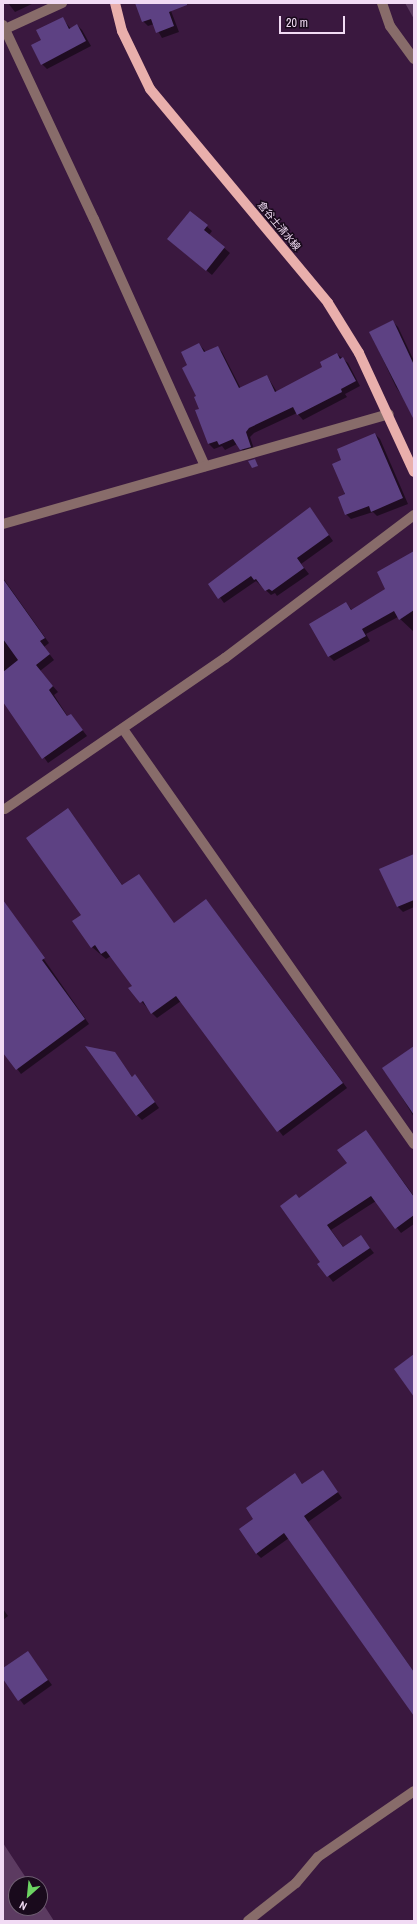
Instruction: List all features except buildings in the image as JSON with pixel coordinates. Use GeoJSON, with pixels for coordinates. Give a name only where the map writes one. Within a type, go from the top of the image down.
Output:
{"type":"FeatureCollection","features":[{"type":"Feature","properties":{"kind":"main road","name":"倉谷土清水線"},"geometry":{"type":"LineString","coordinates":[[115,3],[122,31],[150,89],[328,303],[359,353],[389,414],[414,472]]}},
{"type":"Feature","properties":{"kind":"street"},"geometry":{"type":"LineString","coordinates":[[62,3],[4,28],[94,219],[205,466]]}},
{"type":"Feature","properties":{"kind":"street"},"geometry":{"type":"LineString","coordinates":[[382,3],[390,26],[414,59]]}},
{"type":"Feature","properties":{"kind":"street"},"geometry":{"type":"LineString","coordinates":[[3,524],[389,414]]}},
{"type":"Feature","properties":{"kind":"street"},"geometry":{"type":"LineString","coordinates":[[5,809],[225,658],[414,515]]}},
{"type":"Feature","properties":{"kind":"street"},"geometry":{"type":"LineString","coordinates":[[123,729],[414,1144]]}},
{"type":"Feature","properties":{"kind":"street"},"geometry":{"type":"LineString","coordinates":[[248,1921],[296,1883],[318,1857],[414,1792]]}},
{"type":"Feature","properties":{"kind":"shaded area"},"geometry":{"type":"Polygon","coordinates":[[[405,3],[414,3],[414,19],[405,3]]]}},
{"type":"Feature","properties":{"kind":"shaded area"},"geometry":{"type":"Polygon","coordinates":[[[3,1843],[25,1876],[8,1876],[8,1916],[48,1916],[48,1912],[54,1921],[3,1921],[3,1843]]]}}]}
